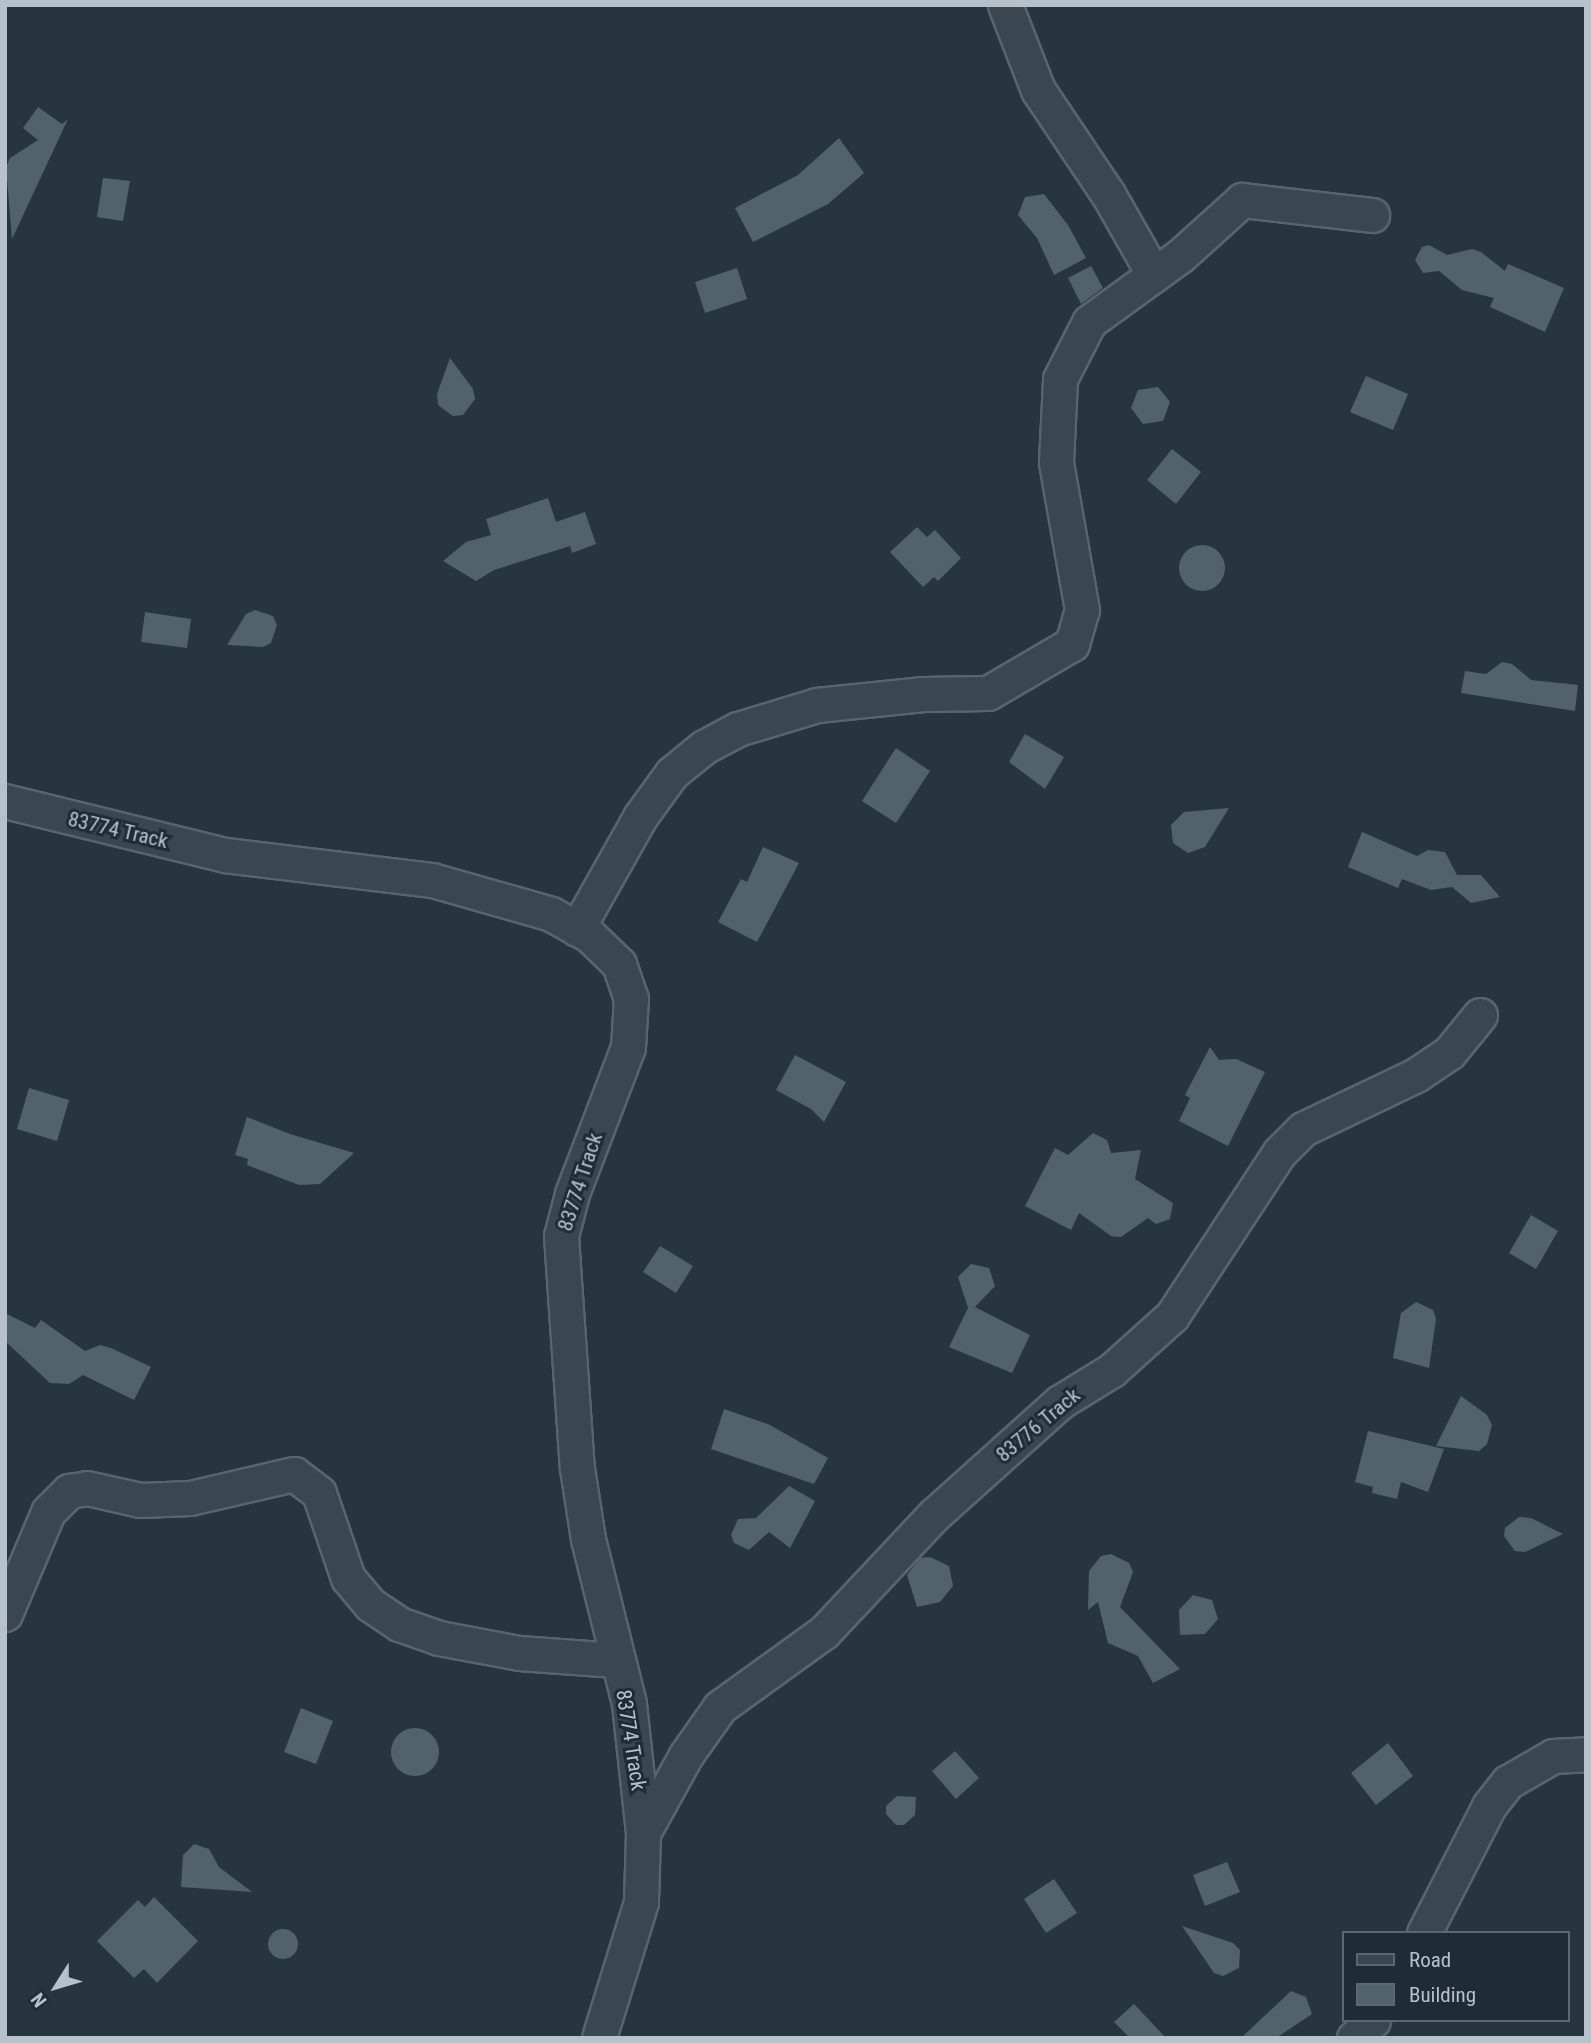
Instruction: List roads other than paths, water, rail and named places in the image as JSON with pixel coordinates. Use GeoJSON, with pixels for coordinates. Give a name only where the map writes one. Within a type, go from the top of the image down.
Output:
{"type":"FeatureCollection","features":[{"type":"Feature","properties":{"kind":"street"},"geometry":{"type":"LineString","coordinates":[[1005,5],[1038,90],[1108,194],[1154,275]]}},
{"type":"Feature","properties":{"kind":"street"},"geometry":{"type":"LineString","coordinates":[[577,929],[640,817],[672,773],[704,747],[738,729],[817,705],[923,694],[988,693],[1072,645],[1082,610],[1056,462],[1060,379],[1089,322],[1154,275],[1242,200],[1372,215]]}},
{"type":"Feature","properties":{"kind":"street","name":"83774 Track"},"geometry":{"type":"LineString","coordinates":[[5,801],[225,855],[432,880],[551,915],[577,929],[619,964],[631,998],[628,1047],[572,1194],[561,1236],[577,1468],[616,1660],[629,1704],[643,1833],[641,1902],[599,2038]]}},
{"type":"Feature","properties":{"kind":"street","name":"83776 Track"},"geometry":{"type":"LineString","coordinates":[[643,1833],[686,1755],[720,1707],[824,1632],[934,1515],[1060,1402],[1112,1370],[1172,1316],[1279,1153],[1303,1129],[1438,1060],[1480,1015]]}},
{"type":"Feature","properties":{"kind":"street"},"geometry":{"type":"LineString","coordinates":[[5,1614],[48,1512],[69,1492],[87,1488],[140,1500],[190,1498],[294,1474],[319,1493],[348,1578],[371,1605],[399,1624],[439,1638],[519,1653],[616,1660]]}},
{"type":"Feature","properties":{"kind":"street"},"geometry":{"type":"LineString","coordinates":[[1425,1931],[1489,1805],[1508,1782],[1553,1756],[1586,1754]]}},
{"type":"Feature","properties":{"kind":"street"},"geometry":{"type":"LineString","coordinates":[[1354,2038],[1371,2022]]}}]}
